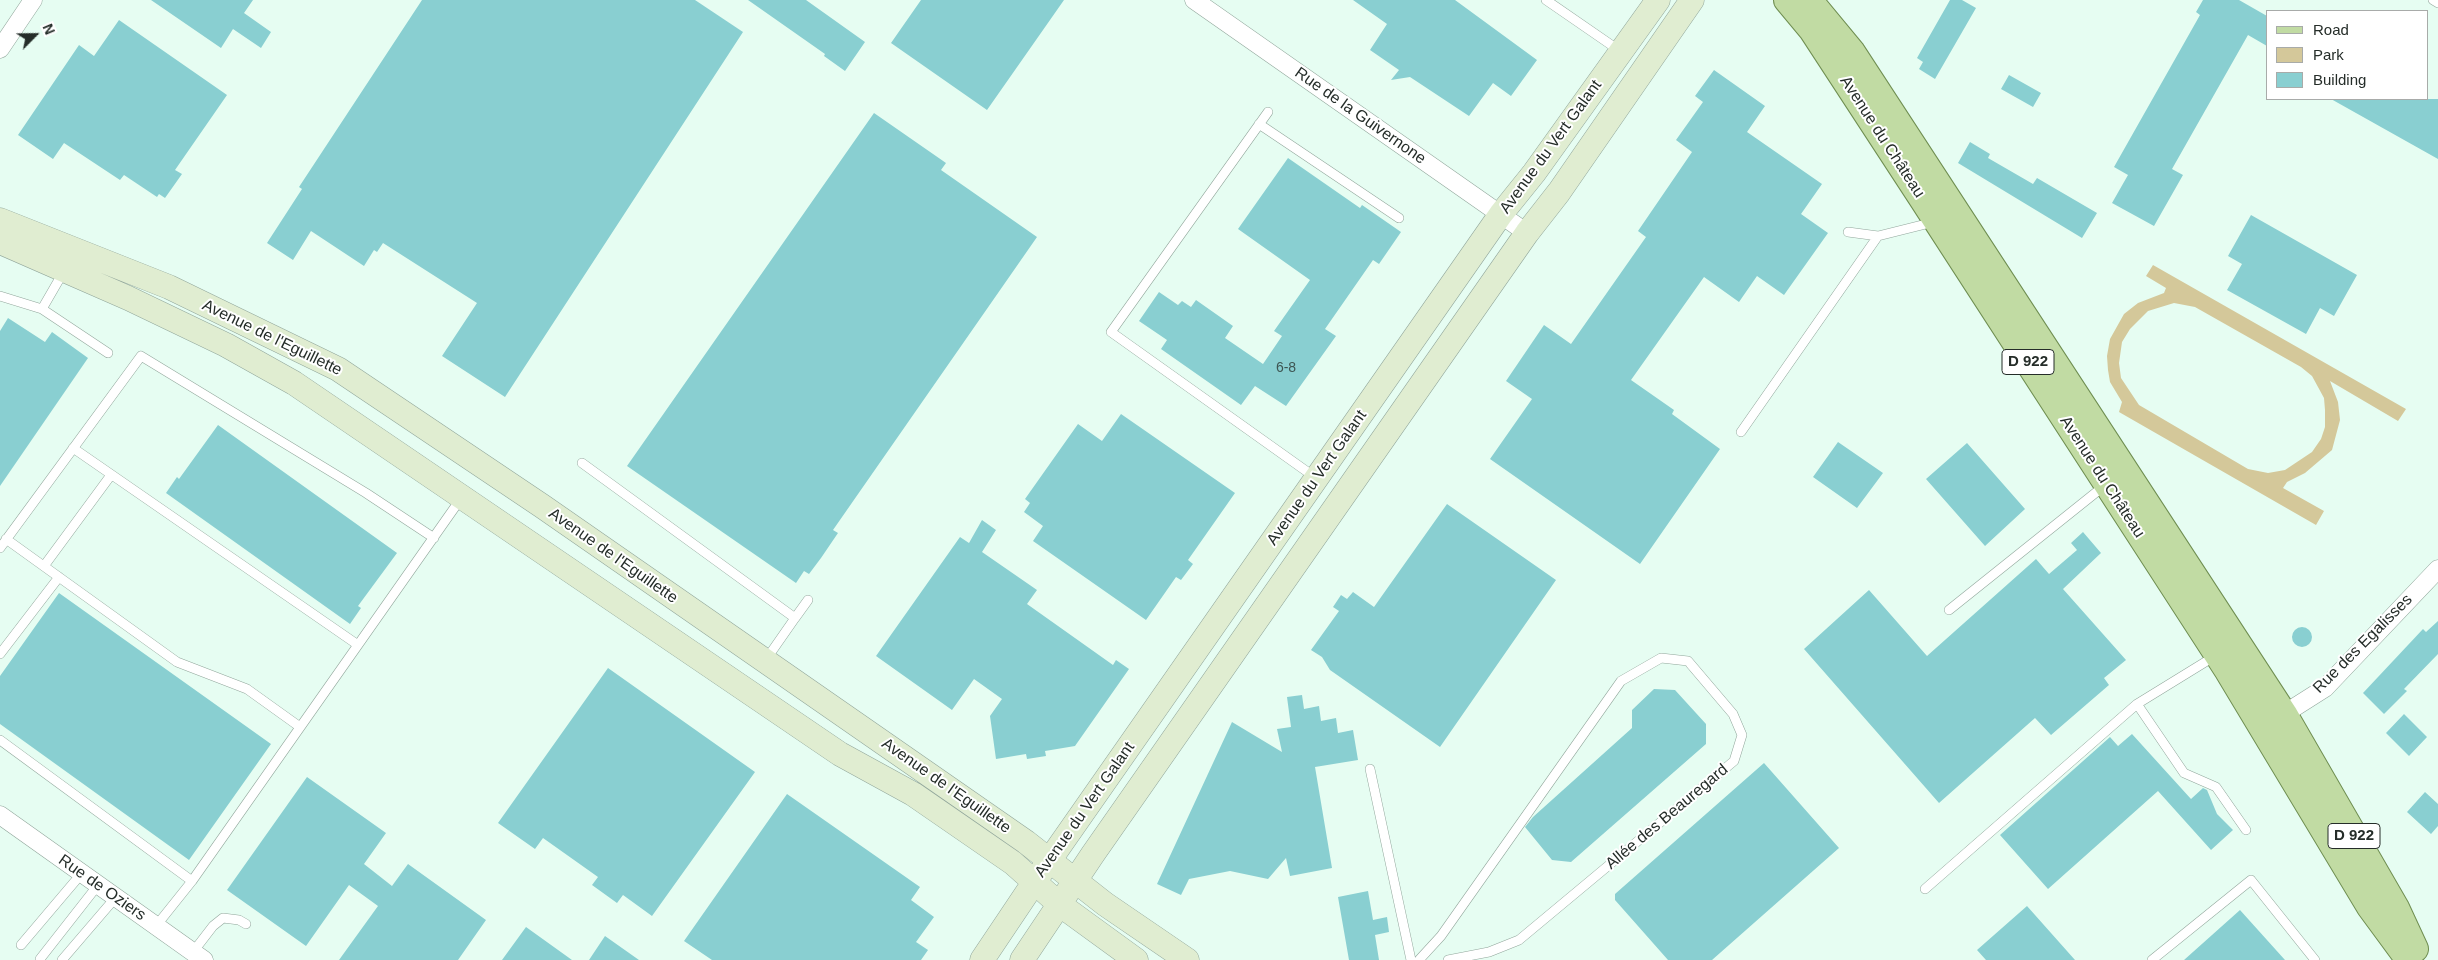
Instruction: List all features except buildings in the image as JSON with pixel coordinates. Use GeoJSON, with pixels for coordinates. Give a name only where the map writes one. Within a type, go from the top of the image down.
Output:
{"type":"FeatureCollection","features":[{"type":"Feature","properties":{"kind":"main road","name":"Avenue du Château"},"geometry":{"type":"LineString","coordinates":[[1787,0],[1812,30],[2217,654],[2274,721],[2370,908],[2409,960]]}},
{"type":"Feature","properties":{"kind":"main road","name":"Avenue du Château"},"geometry":{"type":"LineString","coordinates":[[1809,0],[1852,52],[2274,721],[2396,908],[2420,960]]}},
{"type":"Feature","properties":{"kind":"street"},"geometry":{"type":"LineString","coordinates":[[0,49],[33,0]]}},
{"type":"Feature","properties":{"kind":"street","name":"Rue de la Guivernone"},"geometry":{"type":"LineString","coordinates":[[1194,0],[1527,233]]}},
{"type":"Feature","properties":{"kind":"street","name":"Avenue du Vert Galant"},"geometry":{"type":"LineString","coordinates":[[982,960],[1035,881],[1501,214],[1534,173],[1658,0]]}},
{"type":"Feature","properties":{"kind":"street","name":"Avenue du Vert Galant"},"geometry":{"type":"LineString","coordinates":[[1022,960],[1059,904],[1527,233],[1559,192],[1692,0]]}},
{"type":"Feature","properties":{"kind":"street","name":"Avenue de l'Eguillette"},"geometry":{"type":"LineString","coordinates":[[0,220],[169,287],[338,369],[765,661],[1050,860],[1075,881],[1186,960]]}},
{"type":"Feature","properties":{"kind":"street","name":"Avenue de l'Eguillette"},"geometry":{"type":"LineString","coordinates":[[0,242],[128,298],[226,345],[294,383],[840,754],[913,794],[1013,863],[1059,904],[1136,960]]}},
{"type":"Feature","properties":{"kind":"street","name":"Rue des Egalisses"},"geometry":{"type":"LineString","coordinates":[[2274,721],[2324,688],[2438,569]]}},
{"type":"Feature","properties":{"kind":"street","name":"Rue de Oziers"},"geometry":{"type":"LineString","coordinates":[[0,815],[199,956]]}},
{"type":"Feature","properties":{"kind":"lane"},"geometry":{"type":"LineString","coordinates":[[1546,0],[1621,52]]}},
{"type":"Feature","properties":{"kind":"lane"},"geometry":{"type":"LineString","coordinates":[[2433,0],[2438,3]]}},
{"type":"Feature","properties":{"kind":"lane"},"geometry":{"type":"LineString","coordinates":[[1268,112],[1111,332],[1317,479]]}},
{"type":"Feature","properties":{"kind":"lane"},"geometry":{"type":"LineString","coordinates":[[1259,124],[1399,218]]}},
{"type":"Feature","properties":{"kind":"lane"},"geometry":{"type":"LineString","coordinates":[[1848,232],[1878,236],[1936,221]]}},
{"type":"Feature","properties":{"kind":"lane"},"geometry":{"type":"LineString","coordinates":[[1741,432],[1878,236]]}},
{"type":"Feature","properties":{"kind":"lane"},"geometry":{"type":"LineString","coordinates":[[42,309],[64,271]]}},
{"type":"Feature","properties":{"kind":"lane"},"geometry":{"type":"LineString","coordinates":[[0,296],[42,309],[108,353]]}},
{"type":"Feature","properties":{"kind":"lane"},"geometry":{"type":"LineString","coordinates":[[0,548],[141,356],[366,493],[434,538]]}},
{"type":"Feature","properties":{"kind":"lane"},"geometry":{"type":"LineString","coordinates":[[73,448],[358,645]]}},
{"type":"Feature","properties":{"kind":"lane"},"geometry":{"type":"LineString","coordinates":[[582,463],[795,618]]}},
{"type":"Feature","properties":{"kind":"lane"},"geometry":{"type":"LineString","coordinates":[[44,566],[111,475]]}},
{"type":"Feature","properties":{"kind":"lane"},"geometry":{"type":"LineString","coordinates":[[1949,610],[2106,484]]}},
{"type":"Feature","properties":{"kind":"lane"},"geometry":{"type":"LineString","coordinates":[[156,926],[192,881],[462,496]]}},
{"type":"Feature","properties":{"kind":"lane"},"geometry":{"type":"LineString","coordinates":[[6,539],[177,662],[247,689],[300,727]]}},
{"type":"Feature","properties":{"kind":"lane"},"geometry":{"type":"LineString","coordinates":[[0,654],[58,577]]}},
{"type":"Feature","properties":{"kind":"lane"},"geometry":{"type":"LineString","coordinates":[[765,661],[808,600]]}},
{"type":"Feature","properties":{"kind":"lane"},"geometry":{"type":"LineString","coordinates":[[1925,889],[2136,704],[2217,654]]}},
{"type":"Feature","properties":{"kind":"lane","name":"Allée des Beauregard"},"geometry":{"type":"LineString","coordinates":[[1419,960],[1441,936],[1621,681],[1661,658],[1688,661],[1733,714],[1742,735],[1734,761],[1519,940],[1489,952],[1448,960]]}},
{"type":"Feature","properties":{"kind":"lane"},"geometry":{"type":"LineString","coordinates":[[2136,704],[2184,773],[2216,786],[2246,830]]}},
{"type":"Feature","properties":{"kind":"lane"},"geometry":{"type":"LineString","coordinates":[[0,740],[192,881]]}},
{"type":"Feature","properties":{"kind":"lane"},"geometry":{"type":"LineString","coordinates":[[1370,769],[1411,960]]}},
{"type":"Feature","properties":{"kind":"lane"},"geometry":{"type":"LineString","coordinates":[[21,945],[82,873]]}},
{"type":"Feature","properties":{"kind":"lane"},"geometry":{"type":"LineString","coordinates":[[2152,960],[2251,880],[2315,960]]}},
{"type":"Feature","properties":{"kind":"lane"},"geometry":{"type":"LineString","coordinates":[[40,959],[98,885]]}},
{"type":"Feature","properties":{"kind":"lane"},"geometry":{"type":"LineString","coordinates":[[62,960],[116,897]]}},
{"type":"Feature","properties":{"kind":"lane"},"geometry":{"type":"LineString","coordinates":[[199,956],[214,926],[223,918],[239,920],[246,924]]}},
{"type":"Feature","properties":{"kind":"green space"},"geometry":{"type":"Polygon","coordinates":[[[2153,265],[2406,409],[2398,421],[2330,381],[2338,402],[2340,420],[2332,450],[2305,473],[2287,482],[2283,488],[2324,511],[2316,525],[2119,412],[2122,402],[2110,382],[2108,370],[2107,356],[2110,339],[2124,314],[2138,303],[2164,293],[2166,288],[2146,276],[2153,265]],[[2174,303],[2148,311],[2130,329],[2122,342],[2119,363],[2121,378],[2139,405],[2248,469],[2268,473],[2285,470],[2312,452],[2321,439],[2325,427],[2325,410],[2324,398],[2312,376],[2301,367],[2195,307],[2174,303]]]}}]}
